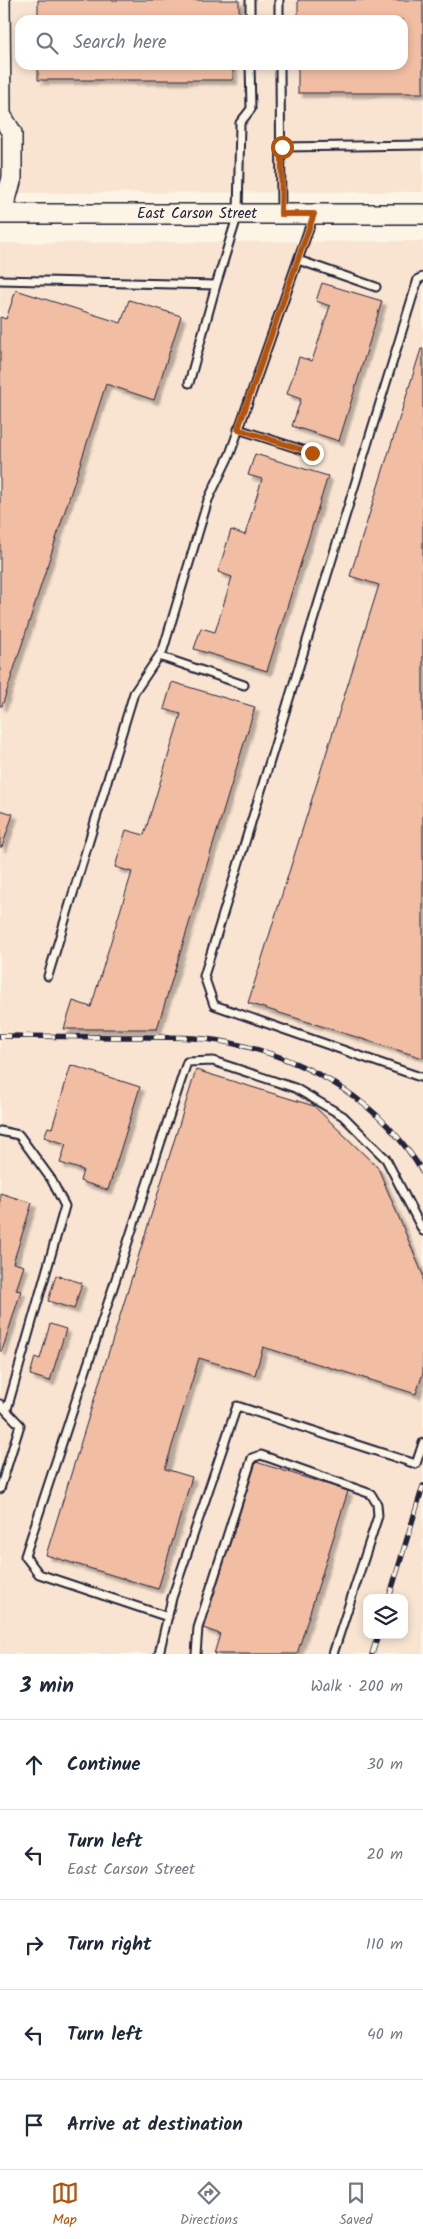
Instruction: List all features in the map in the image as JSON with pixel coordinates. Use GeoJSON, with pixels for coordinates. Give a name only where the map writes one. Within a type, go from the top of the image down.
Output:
{"type":"FeatureCollection","features":[{"type":"Feature","properties":{"kind":"main road"},"geometry":{"type":"LineString","coordinates":[[0,0],[0,116],[12,133],[12,178],[1,213]]}},
{"type":"Feature","properties":{"kind":"main road","name":"East Carson Street"},"geometry":{"type":"LineString","coordinates":[[1,213],[423,214]]}},
{"type":"Feature","properties":{"kind":"lane"},"geometry":{"type":"LineString","coordinates":[[250,0],[250,15]]}},
{"type":"Feature","properties":{"kind":"lane"},"geometry":{"type":"LineString","coordinates":[[279,0],[279,15]]}},
{"type":"Feature","properties":{"kind":"lane"},"geometry":{"type":"LineString","coordinates":[[189,383],[238,214],[240,123],[250,109],[250,70]]}},
{"type":"Feature","properties":{"kind":"lane"},"geometry":{"type":"LineString","coordinates":[[280,70],[281,214]]}},
{"type":"Feature","properties":{"kind":"lane"},"geometry":{"type":"LineString","coordinates":[[282,147],[423,145]]}},
{"type":"Feature","properties":{"kind":"lane"},"geometry":{"type":"LineString","coordinates":[[48,976],[134,693],[163,650],[208,500],[230,454],[314,214]]}},
{"type":"Feature","properties":{"kind":"lane"},"geometry":{"type":"LineString","coordinates":[[298,260],[376,287]]}},
{"type":"Feature","properties":{"kind":"lane"},"geometry":{"type":"LineString","coordinates":[[423,277],[418,279],[204,976],[214,1005],[423,1078]]}},
{"type":"Feature","properties":{"kind":"lane"},"geometry":{"type":"LineString","coordinates":[[0,280],[216,285]]}},
{"type":"Feature","properties":{"kind":"lane"},"geometry":{"type":"LineString","coordinates":[[238,429],[312,453]]}},
{"type":"Feature","properties":{"kind":"lane"},"geometry":{"type":"LineString","coordinates":[[159,656],[244,685]]}},
{"type":"Feature","properties":{"kind":"lane"},"geometry":{"type":"LineString","coordinates":[[168,1617],[39,1574],[25,1556],[187,1062],[213,1061],[295,1088],[343,1116],[386,1159],[423,1231]]}},
{"type":"Feature","properties":{"kind":"lane"},"geometry":{"type":"LineString","coordinates":[[0,1131],[20,1134],[51,1179],[65,1206],[7,1408]]}},
{"type":"Feature","properties":{"kind":"lane"},"geometry":{"type":"LineString","coordinates":[[0,1404],[7,1408],[20,1425],[0,1489]]}},
{"type":"Feature","properties":{"kind":"lane"},"geometry":{"type":"LineString","coordinates":[[159,1654],[172,1598],[237,1406],[416,1464],[423,1443]]}},
{"type":"Feature","properties":{"kind":"lane"},"geometry":{"type":"LineString","coordinates":[[196,1654],[198,1628],[218,1560],[252,1458],[261,1455],[371,1494],[376,1504],[378,1516],[333,1654]]}},
{"type":"Feature","properties":{"kind":"shaded area"},"geometry":{"type":"Polygon","coordinates":[[[0,0],[423,0],[423,192],[0,193],[0,0]]]}},
{"type":"Feature","properties":{"kind":"shaded area"},"geometry":{"type":"Polygon","coordinates":[[[423,241],[423,1654],[0,1654],[0,243],[423,241]]]}},
{"type":"Feature","properties":{"kind":"building"},"geometry":{"type":"Polygon","coordinates":[[[38,0],[239,0],[239,15],[38,15],[38,0]]]}},
{"type":"Feature","properties":{"kind":"building"},"geometry":{"type":"Polygon","coordinates":[[[298,0],[423,0],[423,93],[298,93],[298,70],[408,70],[408,15],[298,15],[298,0]]]}},
{"type":"Feature","properties":{"kind":"building"},"geometry":{"type":"Polygon","coordinates":[[[38,70],[233,70],[233,80],[38,80],[38,70]]]}},
{"type":"Feature","properties":{"kind":"building"},"geometry":{"type":"Polygon","coordinates":[[[322,283],[382,301],[339,441],[292,426],[301,399],[287,394],[299,357],[312,361],[330,306],[316,301],[322,283]]]}},
{"type":"Feature","properties":{"kind":"building"},"geometry":{"type":"Polygon","coordinates":[[[16,290],[121,323],[129,300],[181,316],[154,400],[106,384],[2,706],[0,706],[0,317],[6,319],[16,290]]]}},
{"type":"Feature","properties":{"kind":"building"},"geometry":{"type":"Polygon","coordinates":[[[421,349],[423,349],[423,1058],[248,1003],[379,585],[350,576],[421,349]]]}},
{"type":"Feature","properties":{"kind":"building"},"geometry":{"type":"Polygon","coordinates":[[[255,454],[328,476],[267,671],[194,649],[201,628],[215,632],[232,577],[218,572],[231,530],[245,535],[262,479],[248,475],[255,454]]]}},
{"type":"Feature","properties":{"kind":"building"},"geometry":{"type":"Polygon","coordinates":[[[172,682],[255,707],[157,1029],[64,1029],[73,1001],[91,1007],[132,872],[115,867],[126,830],[144,835],[181,714],[164,709],[172,682]]]}},
{"type":"Feature","properties":{"kind":"building"},"geometry":{"type":"Polygon","coordinates":[[[0,810],[13,814],[2,847],[0,847],[0,810]]]}},
{"type":"Feature","properties":{"kind":"building"},"geometry":{"type":"Polygon","coordinates":[[[71,1065],[140,1087],[108,1190],[80,1181],[83,1170],[60,1163],[66,1144],[44,1137],[48,1127],[52,1128],[71,1065]]]}},
{"type":"Feature","properties":{"kind":"building"},"geometry":{"type":"Polygon","coordinates":[[[196,1070],[314,1106],[378,1168],[423,1275],[423,1373],[416,1394],[263,1347],[255,1375],[199,1358],[165,1469],[192,1477],[158,1589],[46,1555],[196,1070]]]}},
{"type":"Feature","properties":{"kind":"building"},"geometry":{"type":"Polygon","coordinates":[[[0,1193],[32,1203],[13,1263],[24,1266],[16,1290],[21,1291],[2,1351],[0,1351],[0,1193]]]}},
{"type":"Feature","properties":{"kind":"building"},"geometry":{"type":"Polygon","coordinates":[[[56,1275],[82,1283],[74,1309],[48,1301],[56,1275]]]}},
{"type":"Feature","properties":{"kind":"building"},"geometry":{"type":"Polygon","coordinates":[[[50,1324],[66,1329],[50,1381],[30,1375],[35,1357],[40,1359],[50,1324]]]}},
{"type":"Feature","properties":{"kind":"building"},"geometry":{"type":"Polygon","coordinates":[[[256,1462],[348,1491],[297,1654],[214,1654],[220,1634],[203,1628],[256,1462]]]}},
{"type":"Feature","properties":{"kind":"railway"},"geometry":{"type":"LineString","coordinates":[[0,1036],[192,1038],[231,1043],[289,1060],[316,1073],[365,1105],[387,1125],[423,1173]]}},
{"type":"Feature","properties":{"kind":"railway"},"geometry":{"type":"LineString","coordinates":[[390,1594],[423,1486]]}},
{"type":"Feature","properties":{"kind":"railway"},"geometry":{"type":"LineString","coordinates":[[372,1654],[377,1639]]}},
{"type":"Feature","properties":{"kind":"route"},"geometry":{"type":"LineString","coordinates":[[282,147],[281,214],[314,214],[238,429],[312,453]]}}]}
